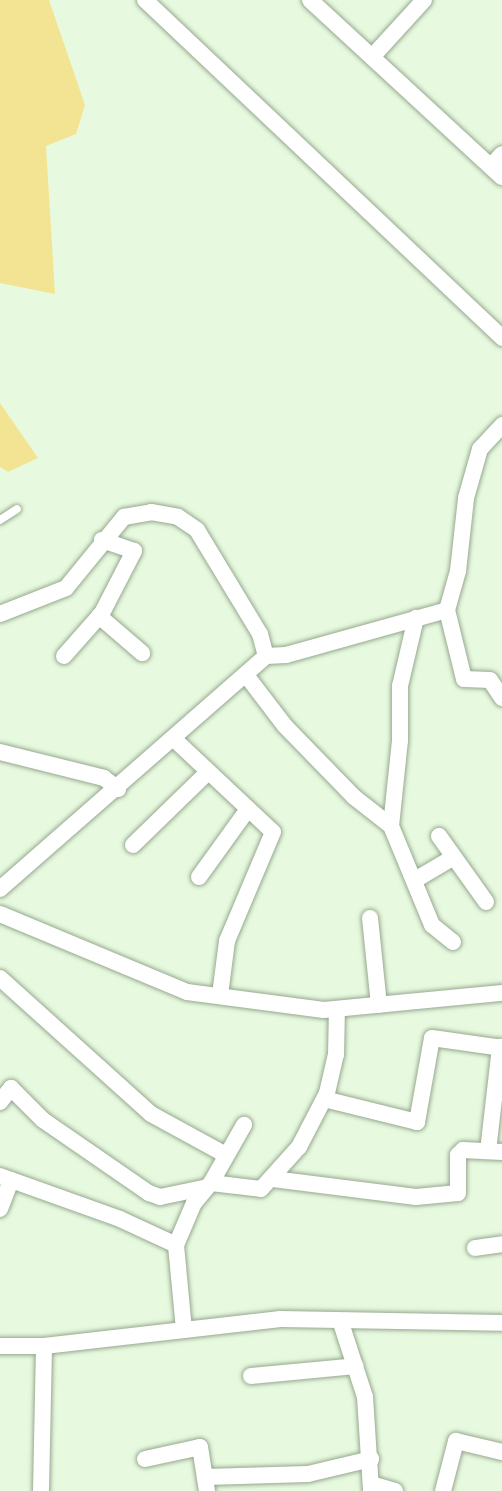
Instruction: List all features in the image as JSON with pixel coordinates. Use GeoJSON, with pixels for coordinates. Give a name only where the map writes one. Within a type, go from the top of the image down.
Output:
{"type":"FeatureCollection","features":[{"type":"Feature","properties":{"kind":"street"},"geometry":{"type":"LineString","coordinates":[[145,0],[502,338]]}},
{"type":"Feature","properties":{"kind":"street"},"geometry":{"type":"LineString","coordinates":[[310,0],[498,166]]}},
{"type":"Feature","properties":{"kind":"street"},"geometry":{"type":"LineString","coordinates":[[372,57],[424,0]]}},
{"type":"Feature","properties":{"kind":"street"},"geometry":{"type":"LineString","coordinates":[[502,425],[480,450],[466,498],[458,571],[447,610],[464,679],[490,680],[502,698]]}},
{"type":"Feature","properties":{"kind":"street"},"geometry":{"type":"LineString","coordinates":[[0,614],[66,588],[102,540],[124,517],[151,512],[178,518],[198,530],[260,634],[266,656]]}},
{"type":"Feature","properties":{"kind":"street"},"geometry":{"type":"LineString","coordinates":[[64,656],[99,616],[134,551],[102,540]]}},
{"type":"Feature","properties":{"kind":"street"},"geometry":{"type":"LineString","coordinates":[[0,888],[118,789],[266,656],[286,655],[447,610]]}},
{"type":"Feature","properties":{"kind":"street"},"geometry":{"type":"LineString","coordinates":[[99,616],[142,653]]}},
{"type":"Feature","properties":{"kind":"street"},"geometry":{"type":"LineString","coordinates":[[391,826],[400,741],[400,686],[416,618]]}},
{"type":"Feature","properties":{"kind":"street"},"geometry":{"type":"LineString","coordinates":[[246,675],[285,726],[354,797],[391,826],[432,925],[453,942]]}},
{"type":"Feature","properties":{"kind":"street"},"geometry":{"type":"LineString","coordinates":[[174,740],[273,832],[227,941],[220,995]]}},
{"type":"Feature","properties":{"kind":"street"},"geometry":{"type":"LineString","coordinates":[[0,752],[104,778],[118,789]]}},
{"type":"Feature","properties":{"kind":"street"},"geometry":{"type":"LineString","coordinates":[[134,845],[208,772]]}},
{"type":"Feature","properties":{"kind":"street"},"geometry":{"type":"LineString","coordinates":[[199,878],[248,809]]}},
{"type":"Feature","properties":{"kind":"street"},"geometry":{"type":"LineString","coordinates":[[439,836],[452,858],[486,902]]}},
{"type":"Feature","properties":{"kind":"street"},"geometry":{"type":"LineString","coordinates":[[415,880],[452,858]]}},
{"type":"Feature","properties":{"kind":"street"},"geometry":{"type":"LineString","coordinates":[[0,914],[187,992],[337,1009],[502,993]]}},
{"type":"Feature","properties":{"kind":"street"},"geometry":{"type":"LineString","coordinates":[[370,918],[379,1005]]}},
{"type":"Feature","properties":{"kind":"street"},"geometry":{"type":"LineString","coordinates":[[0,978],[151,1114],[226,1155]]}},
{"type":"Feature","properties":{"kind":"street"},"geometry":{"type":"LineString","coordinates":[[0,1102],[11,1088],[43,1120],[149,1193],[160,1197],[207,1186],[251,1190],[273,1179],[299,1148],[324,1099],[336,1055],[337,1009]]}},
{"type":"Feature","properties":{"kind":"street"},"geometry":{"type":"LineString","coordinates":[[273,1179],[416,1197],[458,1193],[458,1155],[463,1150],[495,1152],[501,1048],[432,1038],[417,1122],[324,1099]]}},
{"type":"Feature","properties":{"kind":"street"},"geometry":{"type":"LineString","coordinates":[[184,1330],[176,1245],[207,1186],[244,1125]]}},
{"type":"Feature","properties":{"kind":"street"},"geometry":{"type":"LineString","coordinates":[[0,1209],[5,1178],[120,1219],[176,1245]]}},
{"type":"Feature","properties":{"kind":"street"},"geometry":{"type":"LineString","coordinates":[[475,1248],[502,1244]]}},
{"type":"Feature","properties":{"kind":"street"},"geometry":{"type":"LineString","coordinates":[[0,1346],[44,1346],[280,1318],[342,1323],[502,1323]]}},
{"type":"Feature","properties":{"kind":"street"},"geometry":{"type":"LineString","coordinates":[[342,1323],[365,1397],[371,1459],[371,1488],[395,1491]]}},
{"type":"Feature","properties":{"kind":"street"},"geometry":{"type":"LineString","coordinates":[[41,1491],[44,1346]]}},
{"type":"Feature","properties":{"kind":"street"},"geometry":{"type":"LineString","coordinates":[[251,1376],[356,1366]]}},
{"type":"Feature","properties":{"kind":"street"},"geometry":{"type":"LineString","coordinates":[[443,1491],[456,1441],[502,1452]]}},
{"type":"Feature","properties":{"kind":"street"},"geometry":{"type":"LineString","coordinates":[[145,1459],[200,1448],[206,1484],[308,1474],[371,1459]]}},
{"type":"Feature","properties":{"kind":"lane"},"geometry":{"type":"LineString","coordinates":[[0,520],[17,509]]}},
{"type":"Feature","properties":{"kind":"shaded area"},"geometry":{"type":"Polygon","coordinates":[[[0,0],[49,0],[85,105],[76,134],[46,146],[55,294],[0,283],[0,0]]]}},
{"type":"Feature","properties":{"kind":"shaded area"},"geometry":{"type":"Polygon","coordinates":[[[0,403],[38,458],[8,472],[0,467],[0,403]]]}}]}
